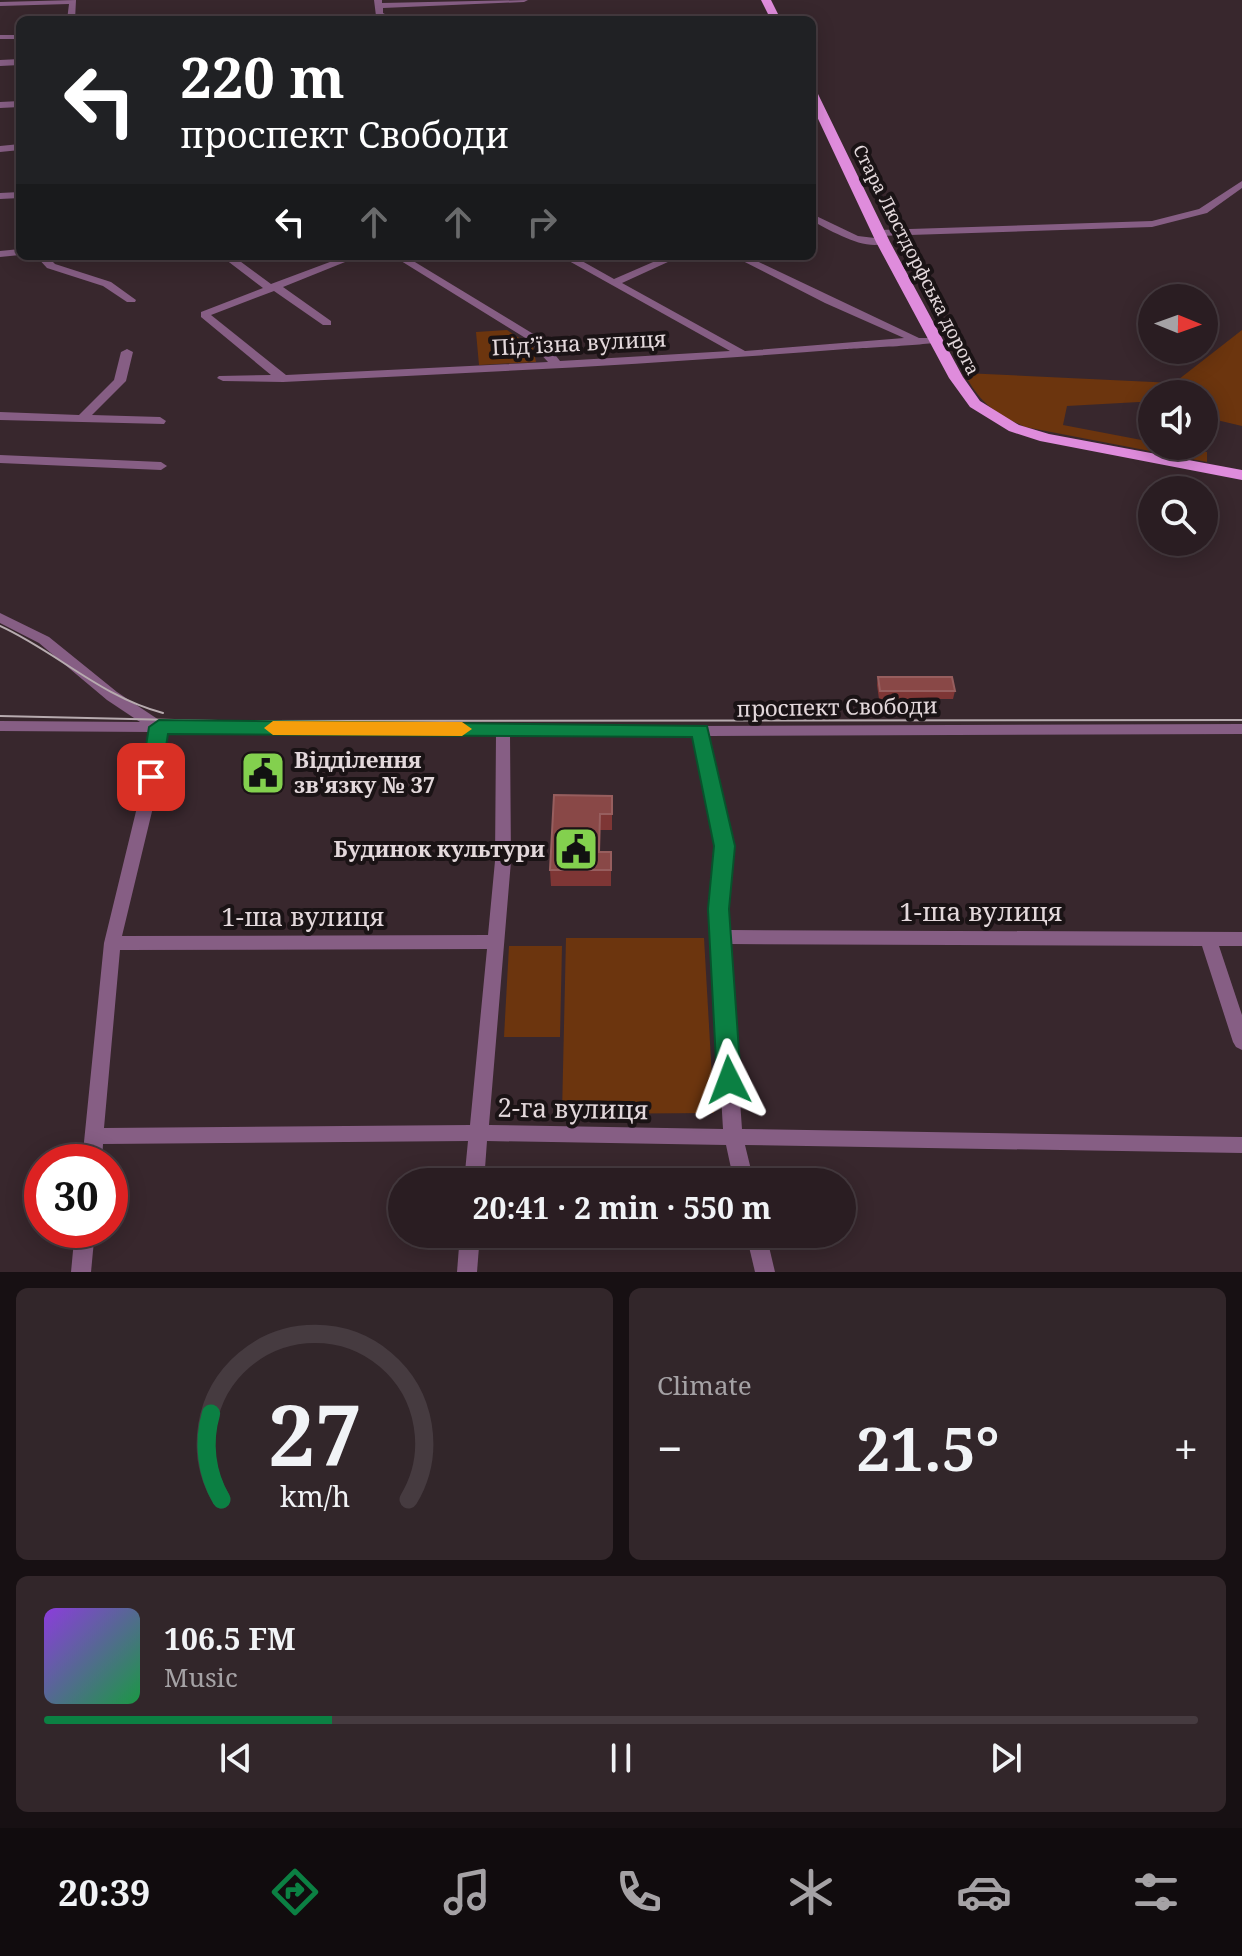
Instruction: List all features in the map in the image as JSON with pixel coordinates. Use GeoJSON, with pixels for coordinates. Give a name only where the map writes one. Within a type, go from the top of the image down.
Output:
{"type":"FeatureCollection","features":[{"type":"Feature","properties":{"kind":"main road","name":"Стара Люстдорфська дорога"},"geometry":{"type":"LineString","coordinates":[[816,102],[881,238],[967,396],[992,416],[1014,428],[1060,441],[1242,475]]}},
{"type":"Feature","properties":{"kind":"street"},"geometry":{"type":"LineString","coordinates":[[379,7],[524,0]]}},
{"type":"Feature","properties":{"kind":"street"},"geometry":{"type":"LineString","coordinates":[[0,4],[73,2],[71,16]]}},
{"type":"Feature","properties":{"kind":"street"},"geometry":{"type":"LineString","coordinates":[[816,219],[856,239],[1152,224],[1203,211],[1242,184]]}},
{"type":"Feature","properties":{"kind":"street"},"geometry":{"type":"LineString","coordinates":[[45,260],[51,266],[97,280],[131,300]]}},
{"type":"Feature","properties":{"kind":"street"},"geometry":{"type":"LineString","coordinates":[[232,260],[327,323]]}},
{"type":"Feature","properties":{"kind":"street"},"geometry":{"type":"LineString","coordinates":[[283,379],[205,316],[344,260]]}},
{"type":"Feature","properties":{"kind":"street"},"geometry":{"type":"LineString","coordinates":[[405,260],[531,337],[556,364]]}},
{"type":"Feature","properties":{"kind":"street"},"geometry":{"type":"LineString","coordinates":[[572,260],[744,354]]}},
{"type":"Feature","properties":{"kind":"street"},"geometry":{"type":"LineString","coordinates":[[614,283],[667,260]]}},
{"type":"Feature","properties":{"kind":"street"},"geometry":{"type":"LineString","coordinates":[[746,260],[918,340]]}},
{"type":"Feature","properties":{"kind":"street","name":"Підʼїзна вулиця"},"geometry":{"type":"LineString","coordinates":[[223,378],[283,379],[936,341]]}},
{"type":"Feature","properties":{"kind":"street"},"geometry":{"type":"LineString","coordinates":[[82,419],[120,381],[127,352]]}},
{"type":"Feature","properties":{"kind":"street"},"geometry":{"type":"LineString","coordinates":[[0,416],[160,421]]}},
{"type":"Feature","properties":{"kind":"street"},"geometry":{"type":"LineString","coordinates":[[0,459],[161,466]]}},
{"type":"Feature","properties":{"kind":"street"},"geometry":{"type":"LineString","coordinates":[[0,617],[44,640],[112,696],[159,727],[147,799],[112,943],[94,1144]]}},
{"type":"Feature","properties":{"kind":"street","name":"проспект Свободи"},"geometry":{"type":"LineString","coordinates":[[0,726],[700,731],[1242,729]]}},
{"type":"Feature","properties":{"kind":"street"},"geometry":{"type":"LineString","coordinates":[[475,1168],[503,861],[503,729]]}},
{"type":"Feature","properties":{"kind":"street"},"geometry":{"type":"LineString","coordinates":[[700,731],[724,846],[718,909],[733,1137],[741,1168]]}},
{"type":"Feature","properties":{"kind":"street","name":"1-ша вулиця"},"geometry":{"type":"LineString","coordinates":[[721,937],[1242,939]]}},
{"type":"Feature","properties":{"kind":"street"},"geometry":{"type":"LineString","coordinates":[[1208,939],[1242,1042]]}},
{"type":"Feature","properties":{"kind":"street","name":"1-ша вулиця"},"geometry":{"type":"LineString","coordinates":[[112,943],[494,942]]}},
{"type":"Feature","properties":{"kind":"street","name":"2-га вулиця"},"geometry":{"type":"LineString","coordinates":[[95,1136],[477,1133],[1242,1145]]}},
{"type":"Feature","properties":{"kind":"street"},"geometry":{"type":"LineString","coordinates":[[81,1272],[83,1248]]}},
{"type":"Feature","properties":{"kind":"street"},"geometry":{"type":"LineString","coordinates":[[467,1272],[469,1248]]}},
{"type":"Feature","properties":{"kind":"street"},"geometry":{"type":"LineString","coordinates":[[759,1248],[765,1272]]}},
{"type":"Feature","properties":{"kind":"shaded area"},"geometry":{"type":"Polygon","coordinates":[[[507,330],[533,347],[536,362],[479,365],[476,332],[507,330]]]}},
{"type":"Feature","properties":{"kind":"shaded area"},"geometry":{"type":"Polygon","coordinates":[[[1242,330],[1242,426],[1218,420],[1218,380],[1178,380],[1198,364],[1218,364],[1218,349],[1242,330]]]}},
{"type":"Feature","properties":{"kind":"shaded area"},"geometry":{"type":"Polygon","coordinates":[[[964,373],[1138,381],[1138,402],[1067,406],[1063,425],[1138,439],[1138,449],[1025,427],[989,406],[964,373]]]}},
{"type":"Feature","properties":{"kind":"shaded area"},"geometry":{"type":"Polygon","coordinates":[[[566,938],[704,938],[714,1113],[562,1114],[566,938]]]}},
{"type":"Feature","properties":{"kind":"shaded area"},"geometry":{"type":"Polygon","coordinates":[[[509,946],[562,946],[560,1037],[504,1037],[509,946]]]}},
{"type":"Feature","properties":{"kind":"building"},"geometry":{"type":"Polygon","coordinates":[[[878,677],[952,677],[955,691],[880,691],[878,677]]]}},
{"type":"Feature","properties":{"kind":"building","name":"Будинок культури"},"geometry":{"type":"Polygon","coordinates":[[[554,795],[612,796],[612,814],[600,814],[599,852],[611,852],[611,870],[550,870],[554,795]]]}},
{"type":"Feature","properties":{"kind":"tram line"},"geometry":{"type":"LineString","coordinates":[[0,626],[119,696],[163,713]]}},
{"type":"Feature","properties":{"kind":"tram line"},"geometry":{"type":"LineString","coordinates":[[0,716],[218,721],[1242,720]]}},
{"type":"Feature","properties":{"kind":"slow traffic"},"geometry":{"type":"LineString","coordinates":[[273,728],[462,729]]}},
{"type":"Feature","properties":{"kind":"place","name":"Відділення зв'язку № 37"},"geometry":{"type":"Point","coordinates":[263,773]}},
{"type":"Feature","properties":{"kind":"place","name":"Будинок культури"},"geometry":{"type":"Point","coordinates":[576,849]}},
{"type":"Feature","properties":{"kind":"route"},"geometry":{"type":"LineString","coordinates":[[151,777],[159,727],[700,731],[723,833],[724,859],[718,909],[729,1080]]}}]}
